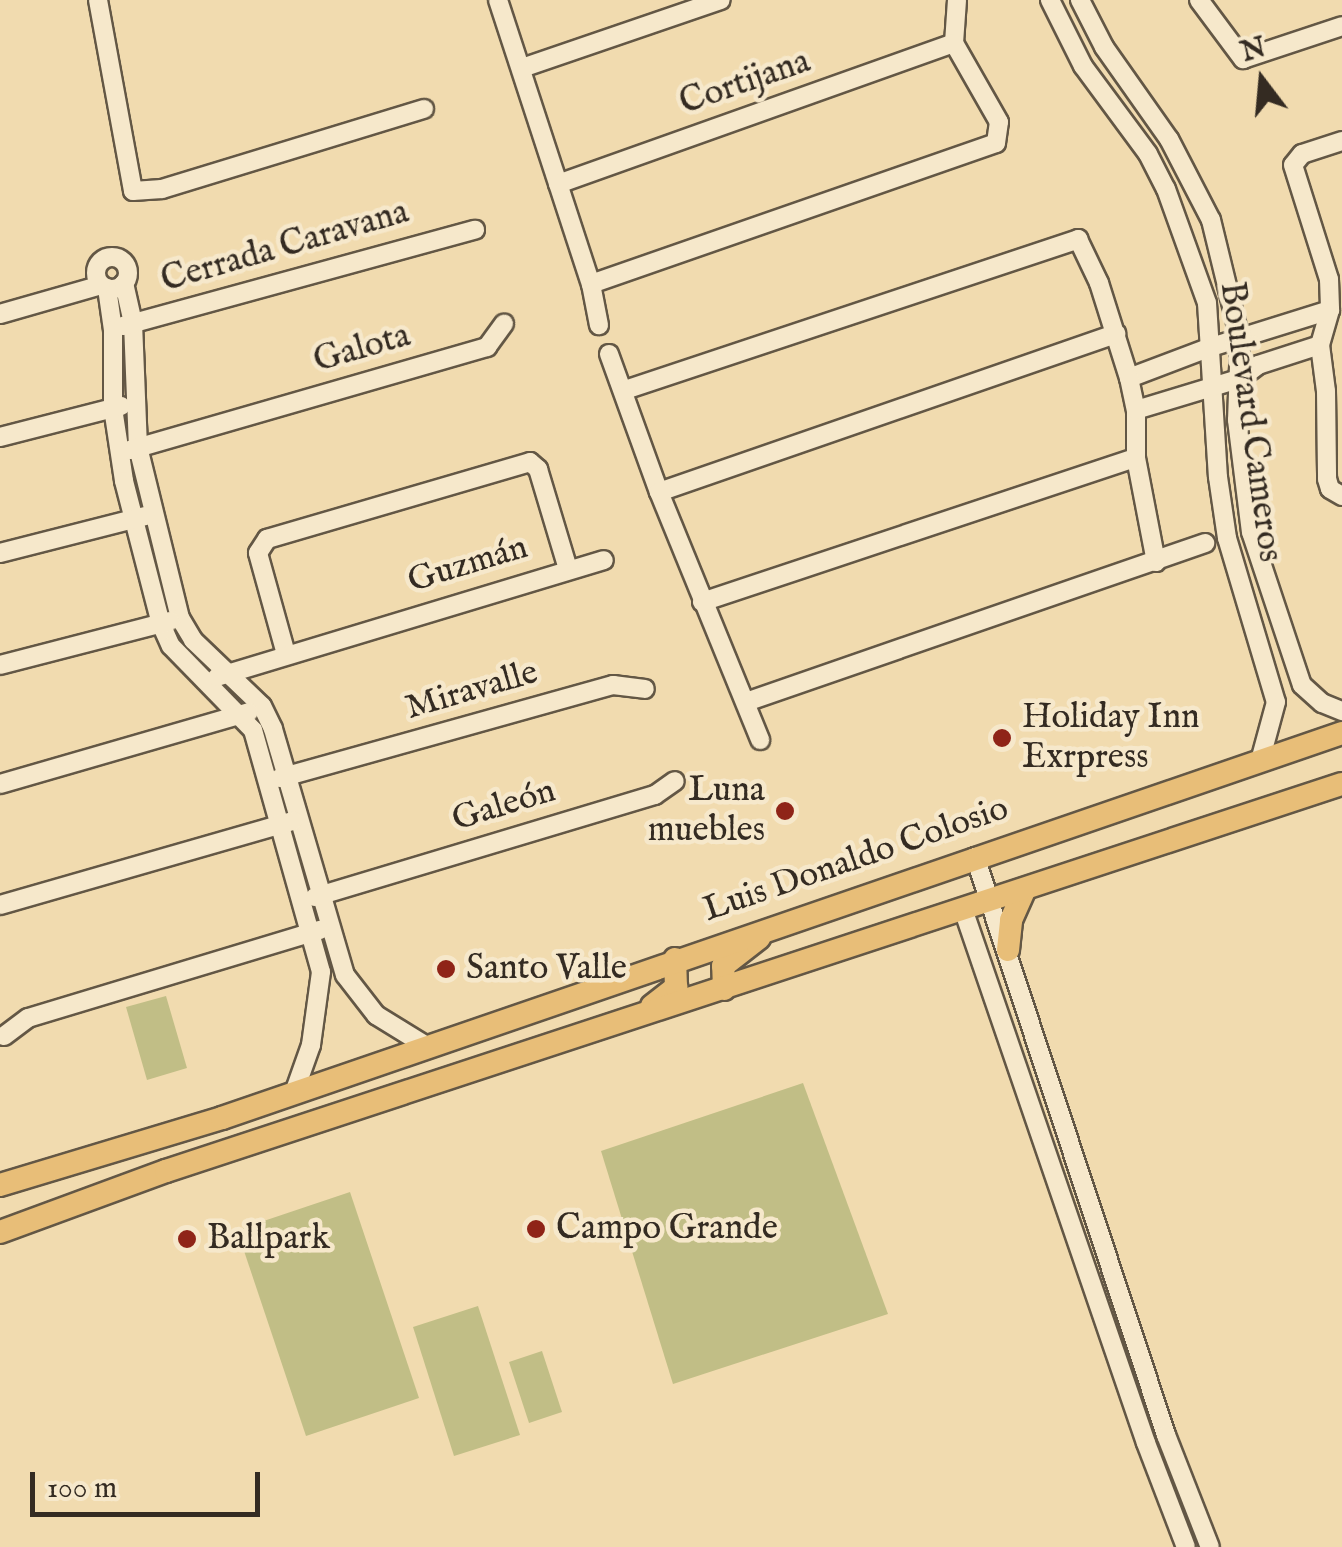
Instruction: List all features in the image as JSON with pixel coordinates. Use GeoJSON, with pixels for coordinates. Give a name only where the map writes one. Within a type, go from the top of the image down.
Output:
{"type":"FeatureCollection","features":[{"type":"Feature","properties":{"kind":"main road","name":"Luis Donaldo Colosio"},"geometry":{"type":"LineString","coordinates":[[0,1186],[294,1093],[1342,732]]}},
{"type":"Feature","properties":{"kind":"main road"},"geometry":{"type":"LineString","coordinates":[[0,1232],[166,1170],[1342,784]]}},
{"type":"Feature","properties":{"kind":"main road"},"geometry":{"type":"LineString","coordinates":[[1008,950],[1012,920],[1025,889]]}},
{"type":"Feature","properties":{"kind":"main road"},"geometry":{"type":"LineString","coordinates":[[724,988],[723,966],[767,927]]}},
{"type":"Feature","properties":{"kind":"main road"},"geometry":{"type":"LineString","coordinates":[[637,1018],[676,987],[675,959]]}},
{"type":"Feature","properties":{"kind":"main road"},"geometry":{"type":"LineString","coordinates":[[166,1170],[187,1151],[188,1128]]}},
{"type":"Feature","properties":{"kind":"street"},"geometry":{"type":"LineString","coordinates":[[98,0],[133,191],[162,189],[424,109]]}},
{"type":"Feature","properties":{"kind":"street"},"geometry":{"type":"LineString","coordinates":[[498,0],[592,284],[599,325]]}},
{"type":"Feature","properties":{"kind":"street"},"geometry":{"type":"LineString","coordinates":[[522,68],[721,0]]}},
{"type":"Feature","properties":{"kind":"street"},"geometry":{"type":"LineString","coordinates":[[592,284],[996,143],[999,122],[954,44],[957,0]]}},
{"type":"Feature","properties":{"kind":"street","name":"Boulevard Cameros"},"geometry":{"type":"LineString","coordinates":[[1050,0],[1083,66],[1148,154],[1192,253],[1207,303],[1227,538],[1273,681],[1274,721],[1260,760]]}},
{"type":"Feature","properties":{"kind":"street","name":"Boulevard Cameros"},"geometry":{"type":"LineString","coordinates":[[1080,0],[1104,46],[1169,139],[1210,220],[1240,339],[1237,420],[1251,532],[1302,685],[1322,703],[1342,711]]}},
{"type":"Feature","properties":{"kind":"street"},"geometry":{"type":"LineString","coordinates":[[1198,0],[1243,60],[1342,26]]}},
{"type":"Feature","properties":{"kind":"street","name":"Cortijana"},"geometry":{"type":"LineString","coordinates":[[558,184],[954,44]]}},
{"type":"Feature","properties":{"kind":"street"},"geometry":{"type":"LineString","coordinates":[[1148,154],[1169,139]]}},
{"type":"Feature","properties":{"kind":"street"},"geometry":{"type":"LineString","coordinates":[[1342,141],[1298,156],[1293,166],[1334,260],[1330,310],[1320,345],[1334,389],[1327,479],[1330,489],[1342,496]]}},
{"type":"Feature","properties":{"kind":"street","name":"Cerrada Caravana"},"geometry":{"type":"LineString","coordinates":[[113,330],[476,230]]}},
{"type":"Feature","properties":{"kind":"street"},"geometry":{"type":"LineString","coordinates":[[625,390],[1064,240],[1078,239],[1086,248],[1129,378],[1136,410],[1136,458],[1156,562]]}},
{"type":"Feature","properties":{"kind":"street"},"geometry":{"type":"LineString","coordinates":[[110,285],[133,323],[136,402],[129,450],[133,518],[161,624],[171,646],[243,715],[253,730],[312,932],[323,982],[311,1046],[294,1093]]}},
{"type":"Feature","properties":{"kind":"street"},"geometry":{"type":"LineString","coordinates":[[0,314],[110,285]]}},
{"type":"Feature","properties":{"kind":"street"},"geometry":{"type":"LineString","coordinates":[[110,285],[113,408],[154,514],[180,618],[193,640],[262,706],[289,776],[345,975],[376,1015],[428,1047]]}},
{"type":"Feature","properties":{"kind":"street"},"geometry":{"type":"LineString","coordinates":[[1129,378],[1208,348],[1330,310]]}},
{"type":"Feature","properties":{"kind":"street","name":"Galota"},"geometry":{"type":"LineString","coordinates":[[129,450],[486,347],[504,324]]}},
{"type":"Feature","properties":{"kind":"street"},"geometry":{"type":"LineString","coordinates":[[659,492],[1116,334]]}},
{"type":"Feature","properties":{"kind":"street"},"geometry":{"type":"LineString","coordinates":[[1136,410],[1241,378],[1258,364],[1320,345]]}},
{"type":"Feature","properties":{"kind":"street"},"geometry":{"type":"LineString","coordinates":[[609,354],[702,602],[760,740]]}},
{"type":"Feature","properties":{"kind":"street"},"geometry":{"type":"LineString","coordinates":[[0,437],[136,402]]}},
{"type":"Feature","properties":{"kind":"street"},"geometry":{"type":"LineString","coordinates":[[702,602],[1136,458]]}},
{"type":"Feature","properties":{"kind":"street","name":"Guzmán"},"geometry":{"type":"LineString","coordinates":[[530,462],[538,468],[568,569],[286,654],[258,553],[267,539],[530,462]]}},
{"type":"Feature","properties":{"kind":"street"},"geometry":{"type":"LineString","coordinates":[[0,553],[154,514]]}},
{"type":"Feature","properties":{"kind":"street"},"geometry":{"type":"LineString","coordinates":[[1227,538],[1251,532]]}},
{"type":"Feature","properties":{"kind":"street"},"geometry":{"type":"LineString","coordinates":[[746,702],[1206,543]]}},
{"type":"Feature","properties":{"kind":"street"},"geometry":{"type":"LineString","coordinates":[[568,569],[604,560]]}},
{"type":"Feature","properties":{"kind":"street"},"geometry":{"type":"LineString","coordinates":[[0,665],[180,618]]}},
{"type":"Feature","properties":{"kind":"street"},"geometry":{"type":"LineString","coordinates":[[207,682],[226,672],[286,654]]}},
{"type":"Feature","properties":{"kind":"street","name":"Miravalle"},"geometry":{"type":"LineString","coordinates":[[270,781],[612,685],[644,688]]}},
{"type":"Feature","properties":{"kind":"street"},"geometry":{"type":"LineString","coordinates":[[0,784],[243,715],[262,706]]}},
{"type":"Feature","properties":{"kind":"street","name":"Galeón"},"geometry":{"type":"LineString","coordinates":[[303,900],[655,795],[675,782]]}},
{"type":"Feature","properties":{"kind":"street"},"geometry":{"type":"LineString","coordinates":[[0,905],[300,819]]}},
{"type":"Feature","properties":{"kind":"street"},"geometry":{"type":"LineString","coordinates":[[974,857],[1166,1435],[1210,1547]]}},
{"type":"Feature","properties":{"kind":"street"},"geometry":{"type":"LineString","coordinates":[[962,909],[1146,1443],[1186,1547]]}},
{"type":"Feature","properties":{"kind":"street"},"geometry":{"type":"LineString","coordinates":[[4,1036],[28,1018],[331,926]]}},
{"type":"Feature","properties":{"kind":"street"},"geometry":{"type":"LineString","coordinates":[[323,982],[345,975]]}},
{"type":"Feature","properties":{"kind":"street"},"geometry":{"type":"LineString","coordinates":[[1056,1182],[1081,1173]]}},
{"type":"Feature","properties":{"kind":"street"},"geometry":{"type":"LineString","coordinates":[[1146,1443],[1166,1435]]}},
{"type":"Feature","properties":{"kind":"shaded area"},"geometry":{"type":"Polygon","coordinates":[[[166,996],[187,1068],[147,1080],[126,1007],[166,996]]]}},
{"type":"Feature","properties":{"kind":"shaded area"},"geometry":{"type":"Polygon","coordinates":[[[803,1083],[888,1314],[673,1384],[601,1151],[803,1083]]]}},
{"type":"Feature","properties":{"kind":"shaded area"},"geometry":{"type":"Polygon","coordinates":[[[350,1192],[419,1398],[306,1436],[237,1230],[350,1192]]]}},
{"type":"Feature","properties":{"kind":"shaded area"},"geometry":{"type":"Polygon","coordinates":[[[478,1306],[520,1435],[454,1456],[413,1327],[478,1306]]]}},
{"type":"Feature","properties":{"kind":"shaded area"},"geometry":{"type":"Polygon","coordinates":[[[542,1351],[562,1412],[529,1423],[509,1362],[542,1351]]]}},
{"type":"Feature","properties":{"kind":"place","name":"Holiday Inn Exrpress"},"geometry":{"type":"Point","coordinates":[1002,738]}},
{"type":"Feature","properties":{"kind":"place","name":"Luna muebles"},"geometry":{"type":"Point","coordinates":[785,811]}},
{"type":"Feature","properties":{"kind":"place","name":"Santo Valle"},"geometry":{"type":"Point","coordinates":[446,969]}},
{"type":"Feature","properties":{"kind":"place","name":"Campo Grande"},"geometry":{"type":"Point","coordinates":[536,1229]}},
{"type":"Feature","properties":{"kind":"place","name":"Ballpark"},"geometry":{"type":"Point","coordinates":[187,1239]}}]}
